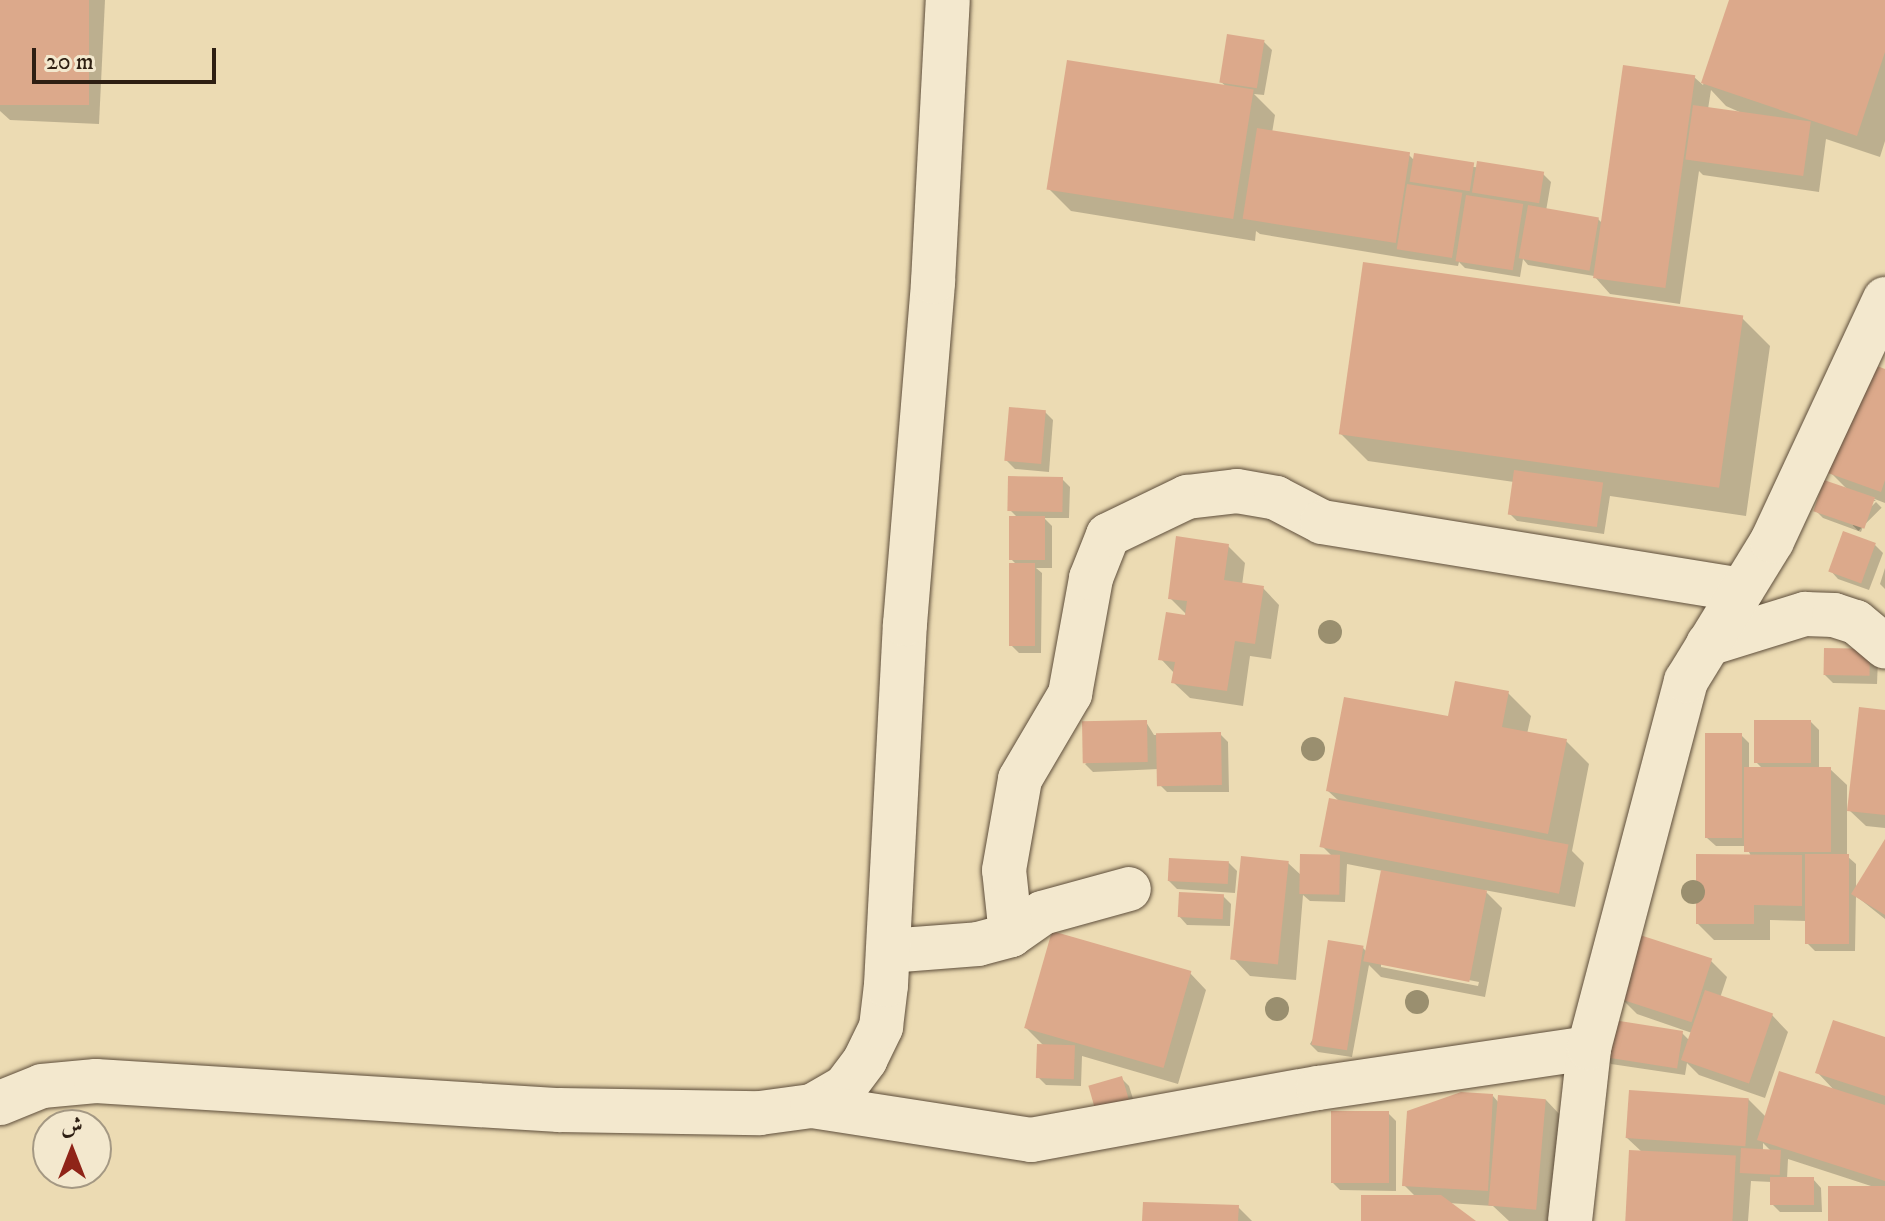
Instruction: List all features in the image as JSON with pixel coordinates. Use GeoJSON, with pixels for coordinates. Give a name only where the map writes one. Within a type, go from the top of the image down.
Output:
{"type":"FeatureCollection","features":[{"type":"Feature","properties":{"kind":"street"},"geometry":{"type":"LineString","coordinates":[[812,1106],[845,1087],[865,1060],[881,1027],[888,951],[905,624],[933,282],[948,0]]}},
{"type":"Feature","properties":{"kind":"street"},"geometry":{"type":"LineString","coordinates":[[1570,1221],[1589,1048],[1686,681],[1772,541],[1885,299]]}},
{"type":"Feature","properties":{"kind":"street"},"geometry":{"type":"LineString","coordinates":[[1011,935],[1004,870],[1020,779],[1070,694],[1091,578],[1108,535],[1187,497],[1237,491],[1276,498],[1322,522],[1742,590]]}},
{"type":"Feature","properties":{"kind":"street"},"geometry":{"type":"LineString","coordinates":[[1708,644],[1805,614],[1834,615],[1856,622],[1885,646]]}},
{"type":"Feature","properties":{"kind":"street"},"geometry":{"type":"LineString","coordinates":[[888,951],[978,944],[1011,935],[1042,913],[1129,889]]}},
{"type":"Feature","properties":{"kind":"street"},"geometry":{"type":"LineString","coordinates":[[0,1103],[42,1086],[96,1081],[587,1111],[760,1113],[812,1106],[1031,1140],[1318,1088],[1589,1048]]}},
{"type":"Feature","properties":{"kind":"building"},"geometry":{"type":"Polygon","coordinates":[[[0,0],[89,0],[89,105],[0,105],[0,0]]]}},
{"type":"Feature","properties":{"kind":"building"},"geometry":{"type":"Polygon","coordinates":[[[1729,0],[1885,0],[1885,52],[1857,136],[1701,83],[1729,0]]]}},
{"type":"Feature","properties":{"kind":"building"},"geometry":{"type":"Polygon","coordinates":[[[1227,34],[1265,40],[1257,88],[1219,82],[1227,34]]]}},
{"type":"Feature","properties":{"kind":"building"},"geometry":{"type":"Polygon","coordinates":[[[1067,60],[1254,90],[1233,219],[1047,189],[1067,60]]]}},
{"type":"Feature","properties":{"kind":"building"},"geometry":{"type":"Polygon","coordinates":[[[1623,65],[1695,75],[1665,288],[1593,278],[1623,65]]]}},
{"type":"Feature","properties":{"kind":"building"},"geometry":{"type":"Polygon","coordinates":[[[1693,105],[1811,122],[1803,176],[1685,159],[1693,105]]]}},
{"type":"Feature","properties":{"kind":"building"},"geometry":{"type":"Polygon","coordinates":[[[1257,128],[1410,152],[1396,243],[1243,219],[1257,128]]]}},
{"type":"Feature","properties":{"kind":"building"},"geometry":{"type":"Polygon","coordinates":[[[1414,153],[1474,163],[1470,191],[1409,182],[1414,153]]]}},
{"type":"Feature","properties":{"kind":"building"},"geometry":{"type":"Polygon","coordinates":[[[1477,161],[1544,172],[1539,203],[1472,193],[1477,161]]]}},
{"type":"Feature","properties":{"kind":"building"},"geometry":{"type":"Polygon","coordinates":[[[1407,184],[1462,193],[1452,258],[1397,249],[1407,184]]]}},
{"type":"Feature","properties":{"kind":"building"},"geometry":{"type":"Polygon","coordinates":[[[1466,195],[1523,204],[1513,270],[1456,261],[1466,195]]]}},
{"type":"Feature","properties":{"kind":"building"},"geometry":{"type":"Polygon","coordinates":[[[1528,205],[1599,218],[1590,271],[1519,258],[1528,205]]]}},
{"type":"Feature","properties":{"kind":"building"},"geometry":{"type":"Polygon","coordinates":[[[1363,262],[1743,315],[1719,488],[1339,434],[1363,262]]]}},
{"type":"Feature","properties":{"kind":"building"},"geometry":{"type":"Polygon","coordinates":[[[1869,363],[1885,369],[1885,480],[1881,492],[1828,473],[1869,363]]]}},
{"type":"Feature","properties":{"kind":"building"},"geometry":{"type":"Polygon","coordinates":[[[1009,407],[1046,410],[1041,464],[1004,461],[1009,407]]]}},
{"type":"Feature","properties":{"kind":"building"},"geometry":{"type":"Polygon","coordinates":[[[1514,470],[1603,483],[1597,527],[1508,515],[1514,470]]]}},
{"type":"Feature","properties":{"kind":"building"},"geometry":{"type":"Polygon","coordinates":[[[1008,476],[1063,477],[1062,512],[1007,511],[1008,476]]]}},
{"type":"Feature","properties":{"kind":"building"},"geometry":{"type":"Polygon","coordinates":[[[1824,480],[1875,498],[1864,529],[1813,511],[1824,480]]]}},
{"type":"Feature","properties":{"kind":"building"},"geometry":{"type":"Polygon","coordinates":[[[1009,516],[1045,516],[1045,560],[1009,560],[1009,516]]]}},
{"type":"Feature","properties":{"kind":"building"},"geometry":{"type":"Polygon","coordinates":[[[1843,531],[1876,543],[1861,583],[1828,571],[1843,531]]]}},
{"type":"Feature","properties":{"kind":"building"},"geometry":{"type":"Polygon","coordinates":[[[1176,536],[1229,544],[1224,580],[1264,586],[1255,644],[1235,641],[1227,691],[1171,683],[1175,662],[1158,660],[1166,612],[1185,615],[1187,601],[1168,599],[1176,536]]]}},
{"type":"Feature","properties":{"kind":"building"},"geometry":{"type":"Polygon","coordinates":[[[1009,563],[1035,563],[1035,646],[1009,646],[1009,563]]]}},
{"type":"Feature","properties":{"kind":"building"},"geometry":{"type":"Polygon","coordinates":[[[1824,648],[1870,649],[1870,676],[1824,675],[1824,648]]]}},
{"type":"Feature","properties":{"kind":"building"},"geometry":{"type":"Polygon","coordinates":[[[1455,681],[1509,691],[1502,727],[1567,739],[1548,834],[1326,791],[1344,697],[1448,716],[1455,681]]]}},
{"type":"Feature","properties":{"kind":"building"},"geometry":{"type":"Polygon","coordinates":[[[1859,707],[1885,710],[1885,815],[1847,811],[1859,707]]]}},
{"type":"Feature","properties":{"kind":"building"},"geometry":{"type":"Polygon","coordinates":[[[1147,720],[1148,762],[1083,763],[1082,721],[1147,720]]]}},
{"type":"Feature","properties":{"kind":"building"},"geometry":{"type":"Polygon","coordinates":[[[1754,720],[1811,720],[1811,763],[1754,763],[1754,720]]]}},
{"type":"Feature","properties":{"kind":"building"},"geometry":{"type":"Polygon","coordinates":[[[1221,732],[1222,785],[1157,786],[1156,733],[1221,732]]]}},
{"type":"Feature","properties":{"kind":"building"},"geometry":{"type":"Polygon","coordinates":[[[1705,733],[1742,733],[1742,838],[1705,838],[1705,733]]]}},
{"type":"Feature","properties":{"kind":"building"},"geometry":{"type":"Polygon","coordinates":[[[1744,767],[1831,767],[1831,852],[1744,852],[1744,767]]]}},
{"type":"Feature","properties":{"kind":"building"},"geometry":{"type":"Polygon","coordinates":[[[1329,798],[1569,845],[1559,894],[1319,847],[1329,798]]]}},
{"type":"Feature","properties":{"kind":"building"},"geometry":{"type":"Polygon","coordinates":[[[1885,839],[1885,915],[1851,894],[1885,839]]]}},
{"type":"Feature","properties":{"kind":"building"},"geometry":{"type":"Polygon","coordinates":[[[1300,854],[1340,855],[1339,895],[1299,894],[1300,854]]]}},
{"type":"Feature","properties":{"kind":"building"},"geometry":{"type":"Polygon","coordinates":[[[1696,854],[1802,855],[1802,906],[1754,905],[1754,924],[1696,924],[1696,854]]]}},
{"type":"Feature","properties":{"kind":"building"},"geometry":{"type":"Polygon","coordinates":[[[1805,854],[1849,854],[1849,944],[1805,944],[1805,854]]]}},
{"type":"Feature","properties":{"kind":"building"},"geometry":{"type":"Polygon","coordinates":[[[1241,856],[1289,861],[1278,964],[1230,959],[1241,856]]]}},
{"type":"Feature","properties":{"kind":"building"},"geometry":{"type":"Polygon","coordinates":[[[1169,858],[1229,861],[1228,884],[1168,881],[1169,858]]]}},
{"type":"Feature","properties":{"kind":"building"},"geometry":{"type":"Polygon","coordinates":[[[1381,870],[1487,891],[1469,982],[1363,961],[1381,870]]]}},
{"type":"Feature","properties":{"kind":"building"},"geometry":{"type":"Polygon","coordinates":[[[1179,892],[1224,894],[1223,919],[1178,917],[1179,892]]]}},
{"type":"Feature","properties":{"kind":"building"},"geometry":{"type":"Polygon","coordinates":[[[1052,931],[1191,971],[1164,1068],[1024,1028],[1052,931]]]}},
{"type":"Feature","properties":{"kind":"building"},"geometry":{"type":"Polygon","coordinates":[[[1640,935],[1712,958],[1692,1022],[1619,999],[1640,935]]]}},
{"type":"Feature","properties":{"kind":"building"},"geometry":{"type":"Polygon","coordinates":[[[1328,940],[1364,946],[1347,1050],[1311,1045],[1328,940]]]}},
{"type":"Feature","properties":{"kind":"building"},"geometry":{"type":"Polygon","coordinates":[[[1705,990],[1773,1013],[1749,1083],[1681,1060],[1705,990]]]}},
{"type":"Feature","properties":{"kind":"building"},"geometry":{"type":"Polygon","coordinates":[[[1607,1019],[1683,1031],[1677,1069],[1601,1057],[1607,1019]]]}},
{"type":"Feature","properties":{"kind":"building"},"geometry":{"type":"Polygon","coordinates":[[[1833,1020],[1885,1037],[1885,1096],[1815,1073],[1833,1020]]]}},
{"type":"Feature","properties":{"kind":"building"},"geometry":{"type":"Polygon","coordinates":[[[1037,1044],[1075,1045],[1074,1079],[1036,1078],[1037,1044]]]}},
{"type":"Feature","properties":{"kind":"building"},"geometry":{"type":"Polygon","coordinates":[[[1779,1071],[1885,1105],[1885,1181],[1757,1140],[1779,1071]]]}},
{"type":"Feature","properties":{"kind":"building"},"geometry":{"type":"Polygon","coordinates":[[[1122,1076],[1131,1107],[1097,1116],[1088,1086],[1122,1076]]]}},
{"type":"Feature","properties":{"kind":"building"},"geometry":{"type":"Polygon","coordinates":[[[1629,1090],[1749,1098],[1745,1146],[1626,1138],[1629,1090]]]}},
{"type":"Feature","properties":{"kind":"building"},"geometry":{"type":"Polygon","coordinates":[[[1461,1092],[1493,1094],[1488,1191],[1402,1186],[1407,1111],[1461,1092]]]}},
{"type":"Feature","properties":{"kind":"building"},"geometry":{"type":"Polygon","coordinates":[[[1498,1095],[1546,1099],[1536,1210],[1488,1206],[1498,1095]]]}},
{"type":"Feature","properties":{"kind":"building"},"geometry":{"type":"Polygon","coordinates":[[[1331,1111],[1389,1111],[1389,1183],[1331,1183],[1331,1111]]]}},
{"type":"Feature","properties":{"kind":"building"},"geometry":{"type":"Polygon","coordinates":[[[1741,1148],[1781,1150],[1780,1175],[1740,1173],[1741,1148]]]}},
{"type":"Feature","properties":{"kind":"building"},"geometry":{"type":"Polygon","coordinates":[[[1629,1150],[1736,1156],[1732,1221],[1625,1221],[1629,1150]]]}},
{"type":"Feature","properties":{"kind":"building"},"geometry":{"type":"Polygon","coordinates":[[[1770,1177],[1814,1177],[1814,1205],[1770,1205],[1770,1177]]]}},
{"type":"Feature","properties":{"kind":"building"},"geometry":{"type":"Polygon","coordinates":[[[1828,1186],[1885,1186],[1885,1221],[1828,1221],[1828,1186]]]}},
{"type":"Feature","properties":{"kind":"building"},"geometry":{"type":"Polygon","coordinates":[[[1361,1195],[1441,1195],[1476,1221],[1361,1221],[1361,1195]]]}},
{"type":"Feature","properties":{"kind":"building"},"geometry":{"type":"Polygon","coordinates":[[[1143,1202],[1239,1205],[1238,1221],[1142,1221],[1143,1202]]]}}]}
